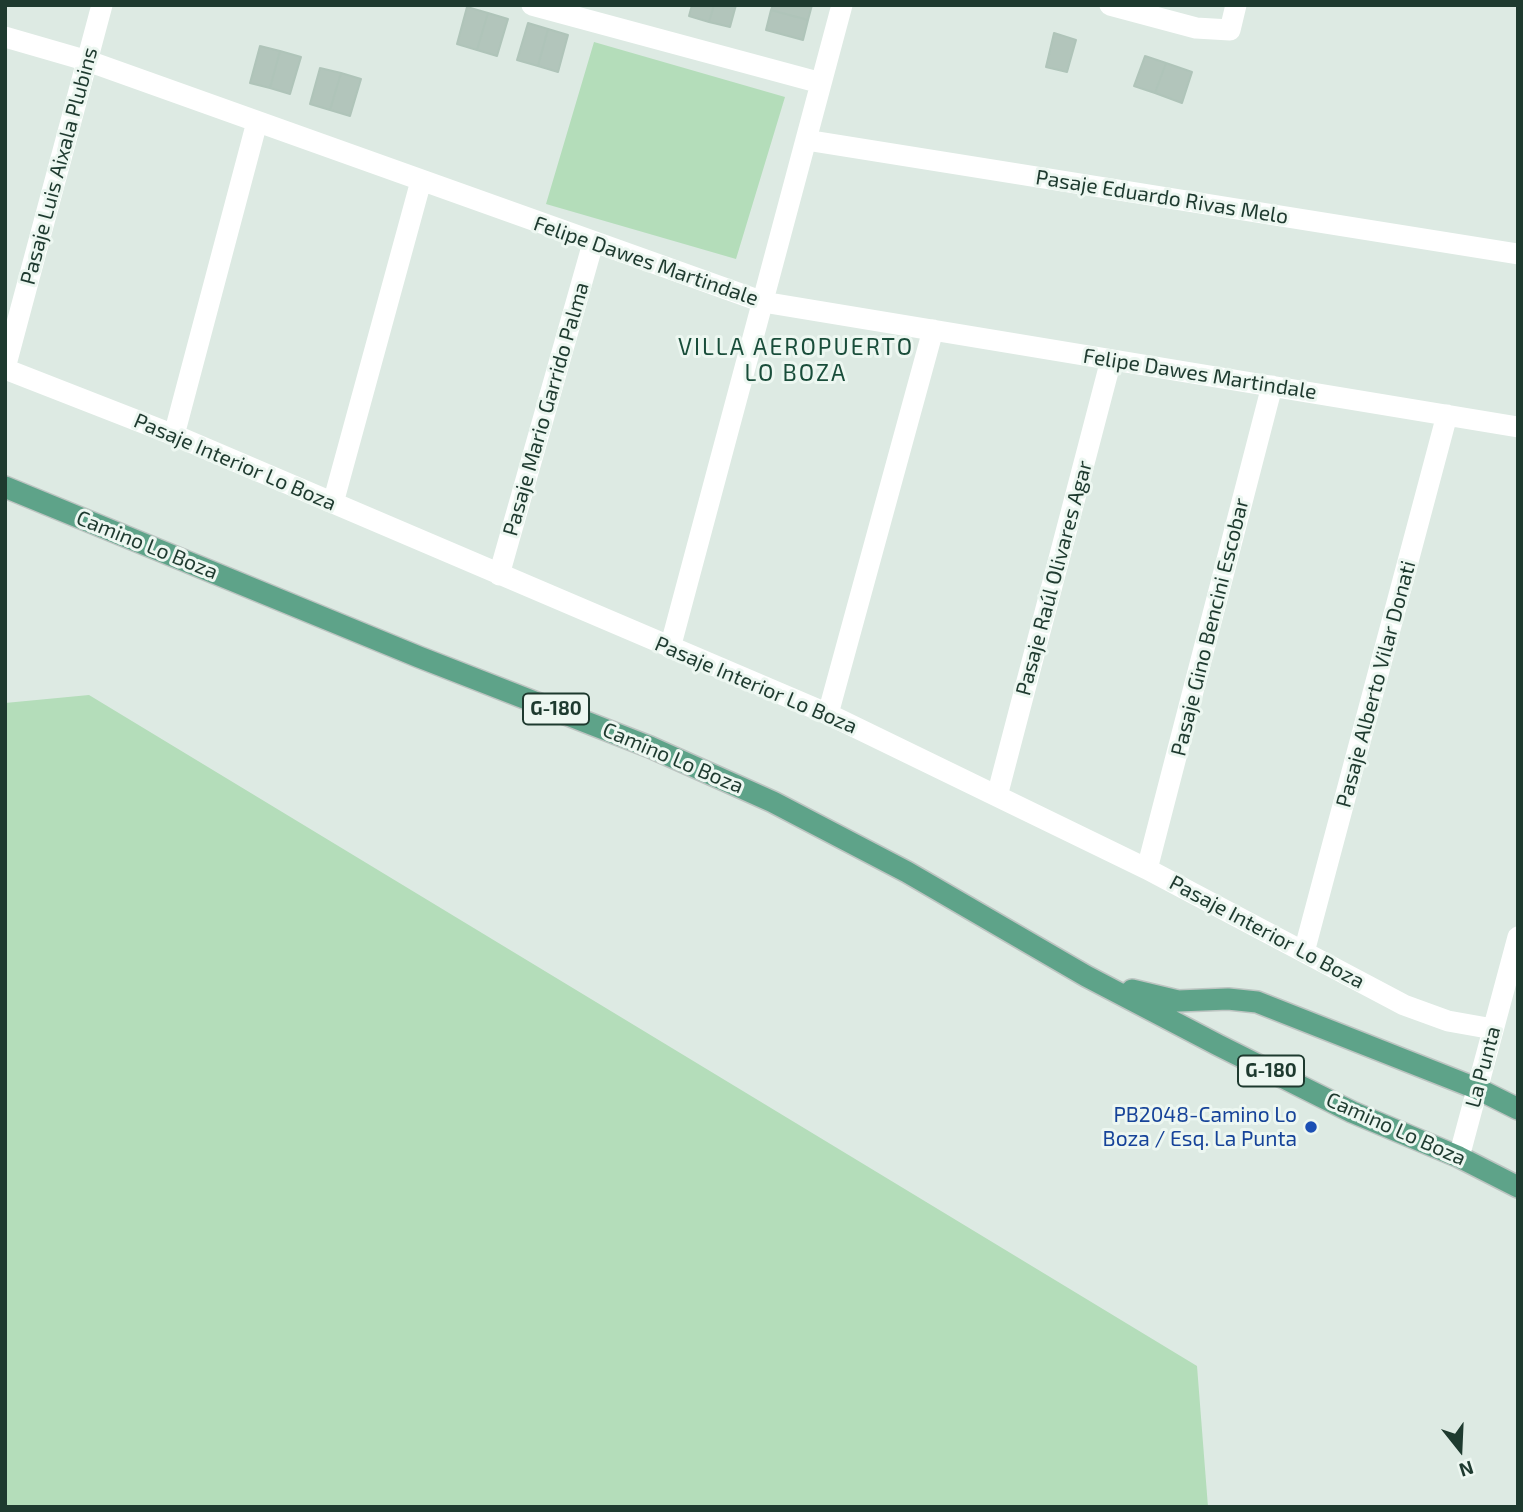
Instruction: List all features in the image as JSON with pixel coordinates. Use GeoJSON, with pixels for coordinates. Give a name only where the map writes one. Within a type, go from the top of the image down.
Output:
{"type":"FeatureCollection","features":[{"type":"Feature","properties":{"kind":"main road","name":"Camino Lo Boza"},"geometry":{"type":"LineString","coordinates":[[5,487],[712,774],[840,836],[1086,976],[1352,1112],[1459,1157],[1518,1187]]}},
{"type":"Feature","properties":{"kind":"main road","name":"Camino Lo Boza"},"geometry":{"type":"LineString","coordinates":[[1086,976],[1178,1001],[1228,999],[1257,1002],[1478,1089],[1518,1109]]}},
{"type":"Feature","properties":{"kind":"street","name":"Pasaje Luis Aixala Plubins"},"geometry":{"type":"LineString","coordinates":[[5,368],[102,5]]}},
{"type":"Feature","properties":{"kind":"street"},"geometry":{"type":"LineString","coordinates":[[532,5],[821,83]]}},
{"type":"Feature","properties":{"kind":"street"},"geometry":{"type":"LineString","coordinates":[[670,648],[842,5]]}},
{"type":"Feature","properties":{"kind":"street"},"geometry":{"type":"LineString","coordinates":[[1110,5],[1196,28],[1230,30],[1236,5]]}},
{"type":"Feature","properties":{"kind":"street","name":"Felipe Dawes Martindale"},"geometry":{"type":"LineString","coordinates":[[5,37],[88,61],[763,302],[1518,427]]}},
{"type":"Feature","properties":{"kind":"street"},"geometry":{"type":"LineString","coordinates":[[174,435],[257,122]]}},
{"type":"Feature","properties":{"kind":"street","name":"Pasaje Eduardo Rivas Melo"},"geometry":{"type":"LineString","coordinates":[[806,141],[1518,254]]}},
{"type":"Feature","properties":{"kind":"street"},"geometry":{"type":"LineString","coordinates":[[333,503],[421,181]]}},
{"type":"Feature","properties":{"kind":"street","name":"Pasaje Mario Garrido Palma"},"geometry":{"type":"LineString","coordinates":[[499,575],[593,243]]}},
{"type":"Feature","properties":{"kind":"street"},"geometry":{"type":"LineString","coordinates":[[828,714],[933,331]]}},
{"type":"Feature","properties":{"kind":"street","name":"Pasaje Raúl Olivares Agar"},"geometry":{"type":"LineString","coordinates":[[997,796],[1111,360]]}},
{"type":"Feature","properties":{"kind":"street","name":"Pasaje Interior Lo Boza"},"geometry":{"type":"LineString","coordinates":[[5,368],[174,435],[828,714],[1147,869],[1425,1014],[1468,1026],[1493,1029]]}},
{"type":"Feature","properties":{"kind":"street","name":"Pasaje Gino Bencini Escobar"},"geometry":{"type":"LineString","coordinates":[[1147,869],[1272,386]]}},
{"type":"Feature","properties":{"kind":"street","name":"Pasaje Alberto Vilar Donati"},"geometry":{"type":"LineString","coordinates":[[1304,952],[1447,415]]}},
{"type":"Feature","properties":{"kind":"street","name":"La Punta"},"geometry":{"type":"LineString","coordinates":[[1459,1157],[1518,937]]}},
{"type":"Feature","properties":{"kind":"green space"},"geometry":{"type":"Polygon","coordinates":[[[594,42],[785,97],[736,259],[546,204],[594,42]]]}},
{"type":"Feature","properties":{"kind":"green space"},"geometry":{"type":"Polygon","coordinates":[[[89,695],[1197,1366],[1208,1507],[5,1507],[5,703],[89,695]]]}},
{"type":"Feature","properties":{"kind":"building"},"geometry":{"type":"Polygon","coordinates":[[[692,5],[714,5],[709,22],[689,16],[692,5]]]}},
{"type":"Feature","properties":{"kind":"building"},"geometry":{"type":"Polygon","coordinates":[[[714,5],[736,5],[730,27],[709,22],[714,5]]]}},
{"type":"Feature","properties":{"kind":"building"},"geometry":{"type":"Polygon","coordinates":[[[773,5],[812,5],[808,20],[771,10],[773,5]]]}},
{"type":"Feature","properties":{"kind":"building"},"geometry":{"type":"Polygon","coordinates":[[[467,7],[488,13],[477,50],[457,44],[467,7]]]}},
{"type":"Feature","properties":{"kind":"building"},"geometry":{"type":"Polygon","coordinates":[[[771,10],[808,20],[803,40],[766,30],[771,10]]]}},
{"type":"Feature","properties":{"kind":"building"},"geometry":{"type":"Polygon","coordinates":[[[488,13],[508,19],[497,56],[477,50],[488,13]]]}},
{"type":"Feature","properties":{"kind":"building"},"geometry":{"type":"Polygon","coordinates":[[[528,23],[548,29],[538,66],[517,60],[528,23]]]}},
{"type":"Feature","properties":{"kind":"building"},"geometry":{"type":"Polygon","coordinates":[[[548,29],[568,35],[558,72],[538,66],[548,29]]]}},
{"type":"Feature","properties":{"kind":"building"},"geometry":{"type":"Polygon","coordinates":[[[1054,33],[1076,40],[1067,72],[1046,67],[1054,33]]]}},
{"type":"Feature","properties":{"kind":"building"},"geometry":{"type":"Polygon","coordinates":[[[260,46],[280,51],[270,88],[250,83],[260,46]]]}},
{"type":"Feature","properties":{"kind":"building"},"geometry":{"type":"Polygon","coordinates":[[[280,51],[301,57],[290,94],[270,88],[280,51]]]}},
{"type":"Feature","properties":{"kind":"building"},"geometry":{"type":"Polygon","coordinates":[[[1145,56],[1166,63],[1155,93],[1134,86],[1145,56]]]}},
{"type":"Feature","properties":{"kind":"building"},"geometry":{"type":"Polygon","coordinates":[[[1166,63],[1192,72],[1182,103],[1155,93],[1166,63]]]}},
{"type":"Feature","properties":{"kind":"building"},"geometry":{"type":"Polygon","coordinates":[[[320,68],[341,73],[330,110],[310,104],[320,68]]]}},
{"type":"Feature","properties":{"kind":"building"},"geometry":{"type":"Polygon","coordinates":[[[341,73],[361,79],[350,116],[330,110],[341,73]]]}},
{"type":"Feature","properties":{"kind":"place","name":"PB2048-Camino Lo Boza / Esq. La Punta"},"geometry":{"type":"Point","coordinates":[1311,1127]}},
{"type":"Feature","properties":{"kind":"district","name":"VILLA AEROPUERTO LO BOZA"},"geometry":{"type":"Point","coordinates":[796,360]}}]}
